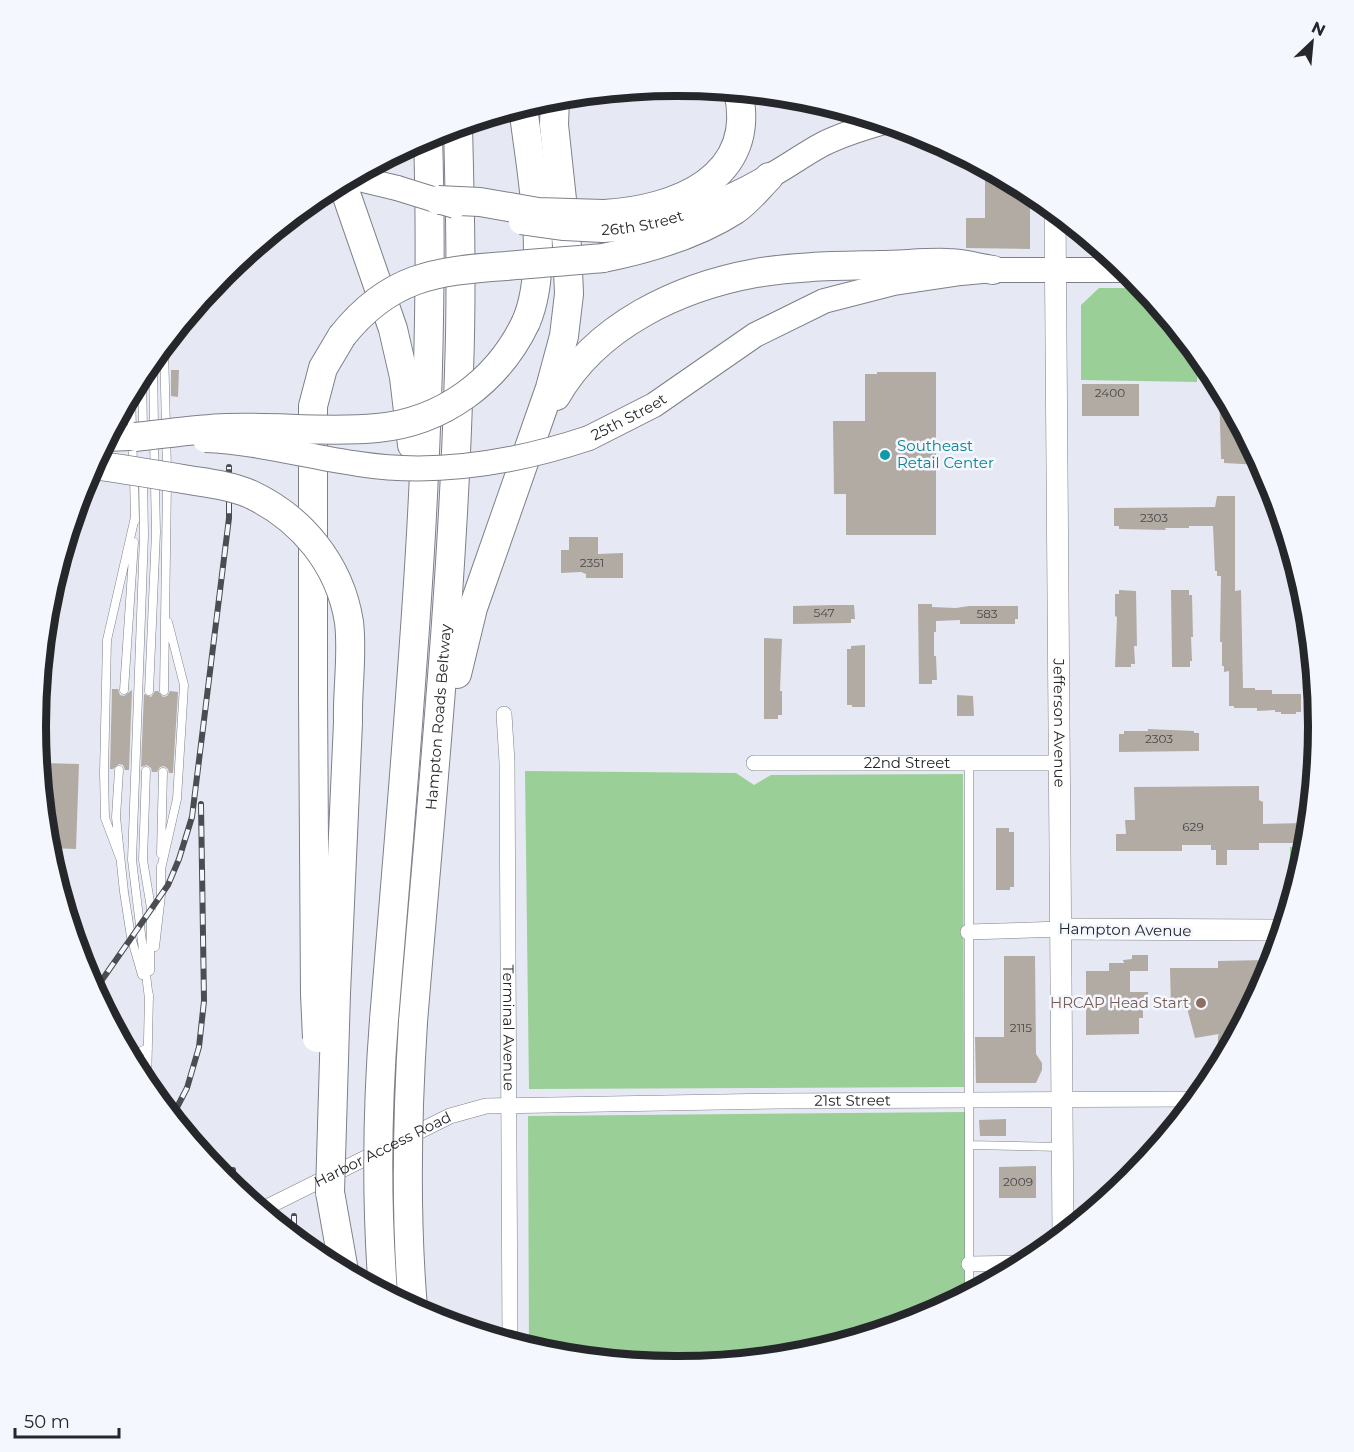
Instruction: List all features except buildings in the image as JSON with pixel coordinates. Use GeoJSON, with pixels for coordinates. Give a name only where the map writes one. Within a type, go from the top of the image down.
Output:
{"type":"FeatureCollection","features":[{"type":"Feature","properties":{"kind":"highway"},"geometry":{"type":"LineString","coordinates":[[342,1259],[330,1192],[326,993],[313,694],[313,406],[323,368],[342,336],[355,320],[376,301],[394,289],[426,276],[478,268],[603,234],[652,207],[688,195],[708,184],[722,169],[737,141],[741,113],[739,99]]}},
{"type":"Feature","properties":{"kind":"highway"},"geometry":{"type":"LineString","coordinates":[[428,850],[445,770],[453,695],[466,631],[560,355],[567,316],[569,278],[554,125],[555,108]]}},
{"type":"Feature","properties":{"kind":"highway"},"geometry":{"type":"LineString","coordinates":[[139,440],[226,428],[362,430],[411,422],[441,411],[481,384],[505,357],[526,322],[536,290],[539,261],[524,115]]}},
{"type":"Feature","properties":{"kind":"highway","name":"Hampton Roads Beltway"},"geometry":{"type":"LineString","coordinates":[[412,1298],[407,1151],[413,1022],[447,608],[457,428],[460,267],[458,135]]}},
{"type":"Feature","properties":{"kind":"highway","name":"Hampton Roads Beltway"},"geometry":{"type":"LineString","coordinates":[[383,1283],[378,1155],[380,1067],[418,600],[429,392],[428,147]]}},
{"type":"Feature","properties":{"kind":"highway"},"geometry":{"type":"LineString","coordinates":[[438,201],[480,202],[548,213],[603,234],[663,242],[713,222],[737,209],[769,177]]}},
{"type":"Feature","properties":{"kind":"highway"},"geometry":{"type":"LineString","coordinates":[[345,191],[384,299],[404,377],[412,454],[411,539],[418,600]]}},
{"type":"Feature","properties":{"kind":"highway"},"geometry":{"type":"LineString","coordinates":[[535,432],[568,376],[597,344],[641,314],[694,291],[756,273],[816,267],[948,263],[993,270]]}},
{"type":"Feature","properties":{"kind":"highway"},"geometry":{"type":"LineString","coordinates":[[103,467],[233,488],[269,504],[302,529],[326,560],[336,578],[344,598],[351,646],[348,722],[326,993]]}},
{"type":"Feature","properties":{"kind":"main road"},"geometry":{"type":"LineString","coordinates":[[769,177],[825,143],[870,126]]}},
{"type":"Feature","properties":{"kind":"main road"},"geometry":{"type":"LineString","coordinates":[[362,180],[438,201]]}},
{"type":"Feature","properties":{"kind":"main road","name":"Jefferson Avenue"},"geometry":{"type":"LineString","coordinates":[[1055,222],[1063,1224]]}},
{"type":"Feature","properties":{"kind":"main road","name":"25th Street"},"geometry":{"type":"LineString","coordinates":[[116,439],[227,441],[361,465],[410,469],[489,464],[536,454],[588,438],[654,405],[755,335],[824,301],[894,282],[993,270],[1112,270]]}},
{"type":"Feature","properties":{"kind":"main road","name":"Hampton Avenue"},"geometry":{"type":"LineString","coordinates":[[1061,929],[1274,930]]}},
{"type":"Feature","properties":{"kind":"street","name":"Terminal Avenue"},"geometry":{"type":"LineString","coordinates":[[504,714],[507,762],[510,1334]]}},
{"type":"Feature","properties":{"kind":"street","name":"22nd Street"},"geometry":{"type":"LineString","coordinates":[[754,763],[1059,764]]}},
{"type":"Feature","properties":{"kind":"street","name":"Hampton Avenue"},"geometry":{"type":"LineString","coordinates":[[968,932],[1061,929]]}},
{"type":"Feature","properties":{"kind":"street","name":"21st Street"},"geometry":{"type":"LineString","coordinates":[[509,1104],[1185,1099]]}},
{"type":"Feature","properties":{"kind":"street","name":"Harbor Access Road"},"geometry":{"type":"LineString","coordinates":[[269,1206],[450,1116],[477,1108],[509,1104]]}},
{"type":"Feature","properties":{"kind":"street"},"geometry":{"type":"LineString","coordinates":[[969,1264],[1006,1263]]}},
{"type":"Feature","properties":{"kind":"lane"},"geometry":{"type":"LineString","coordinates":[[164,360],[168,519],[164,691]]}},
{"type":"Feature","properties":{"kind":"lane"},"geometry":{"type":"LineString","coordinates":[[149,691],[156,532],[153,376]]}},
{"type":"Feature","properties":{"kind":"lane"},"geometry":{"type":"LineString","coordinates":[[139,440],[141,395]]}},
{"type":"Feature","properties":{"kind":"lane"},"geometry":{"type":"LineString","coordinates":[[124,690],[135,517],[132,410]]}},
{"type":"Feature","properties":{"kind":"lane"},"geometry":{"type":"LineString","coordinates":[[143,466],[144,535],[132,860],[149,999]]}},
{"type":"Feature","properties":{"kind":"lane"},"geometry":{"type":"LineString","coordinates":[[120,858],[105,818],[107,640],[135,517]]}},
{"type":"Feature","properties":{"kind":"lane"},"geometry":{"type":"LineString","coordinates":[[161,868],[177,799],[184,685],[165,612]]}},
{"type":"Feature","properties":{"kind":"lane"},"geometry":{"type":"LineString","coordinates":[[969,762],[969,1284]]}},
{"type":"Feature","properties":{"kind":"lane"},"geometry":{"type":"LineString","coordinates":[[119,770],[116,817],[120,858],[131,937],[149,999]]}},
{"type":"Feature","properties":{"kind":"lane"},"geometry":{"type":"LineString","coordinates":[[146,771],[143,860],[151,908],[147,1067]]}},
{"type":"Feature","properties":{"kind":"lane"},"geometry":{"type":"LineString","coordinates":[[149,999],[161,895],[163,772]]}},
{"type":"Feature","properties":{"kind":"lane"},"geometry":{"type":"LineString","coordinates":[[138,1052],[148,1048]]}},
{"type":"Feature","properties":{"kind":"lane"},"geometry":{"type":"LineString","coordinates":[[969,1145],[1062,1147]]}},
{"type":"Feature","properties":{"kind":"green space"},"geometry":{"type":"Polygon","coordinates":[[[1099,288],[1130,288],[1177,342],[1197,371],[1197,382],[1081,380],[1081,305],[1099,288]]]}},
{"type":"Feature","properties":{"kind":"green space"},"geometry":{"type":"Polygon","coordinates":[[[525,771],[736,773],[754,785],[771,775],[963,774],[964,1087],[529,1089],[525,771]]]}},
{"type":"Feature","properties":{"kind":"green space"},"geometry":{"type":"Polygon","coordinates":[[[1290,847],[1295,847],[1295,849],[1290,871],[1290,847]]]}},
{"type":"Feature","properties":{"kind":"green space"},"geometry":{"type":"Polygon","coordinates":[[[965,1112],[967,1285],[918,1309],[880,1323],[840,1335],[759,1351],[718,1355],[636,1355],[595,1351],[529,1338],[528,1116],[965,1112]]]}},
{"type":"Feature","properties":{"kind":"railway"},"geometry":{"type":"LineString","coordinates":[[101,982],[168,885],[192,817],[229,518],[229,467]]}},
{"type":"Feature","properties":{"kind":"railway"},"geometry":{"type":"LineString","coordinates":[[176,1109],[187,1088],[199,1047],[204,1001],[201,804]]}},
{"type":"Feature","properties":{"kind":"railway"},"geometry":{"type":"LineString","coordinates":[[294,1216],[294,1227]]}},
{"type":"Feature","properties":{"kind":"place","name":"Southeast Retail Center"},"geometry":{"type":"Point","coordinates":[885,455]}},
{"type":"Feature","properties":{"kind":"place","name":"HRCAP Head Start"},"geometry":{"type":"Point","coordinates":[1201,1003]}}]}
